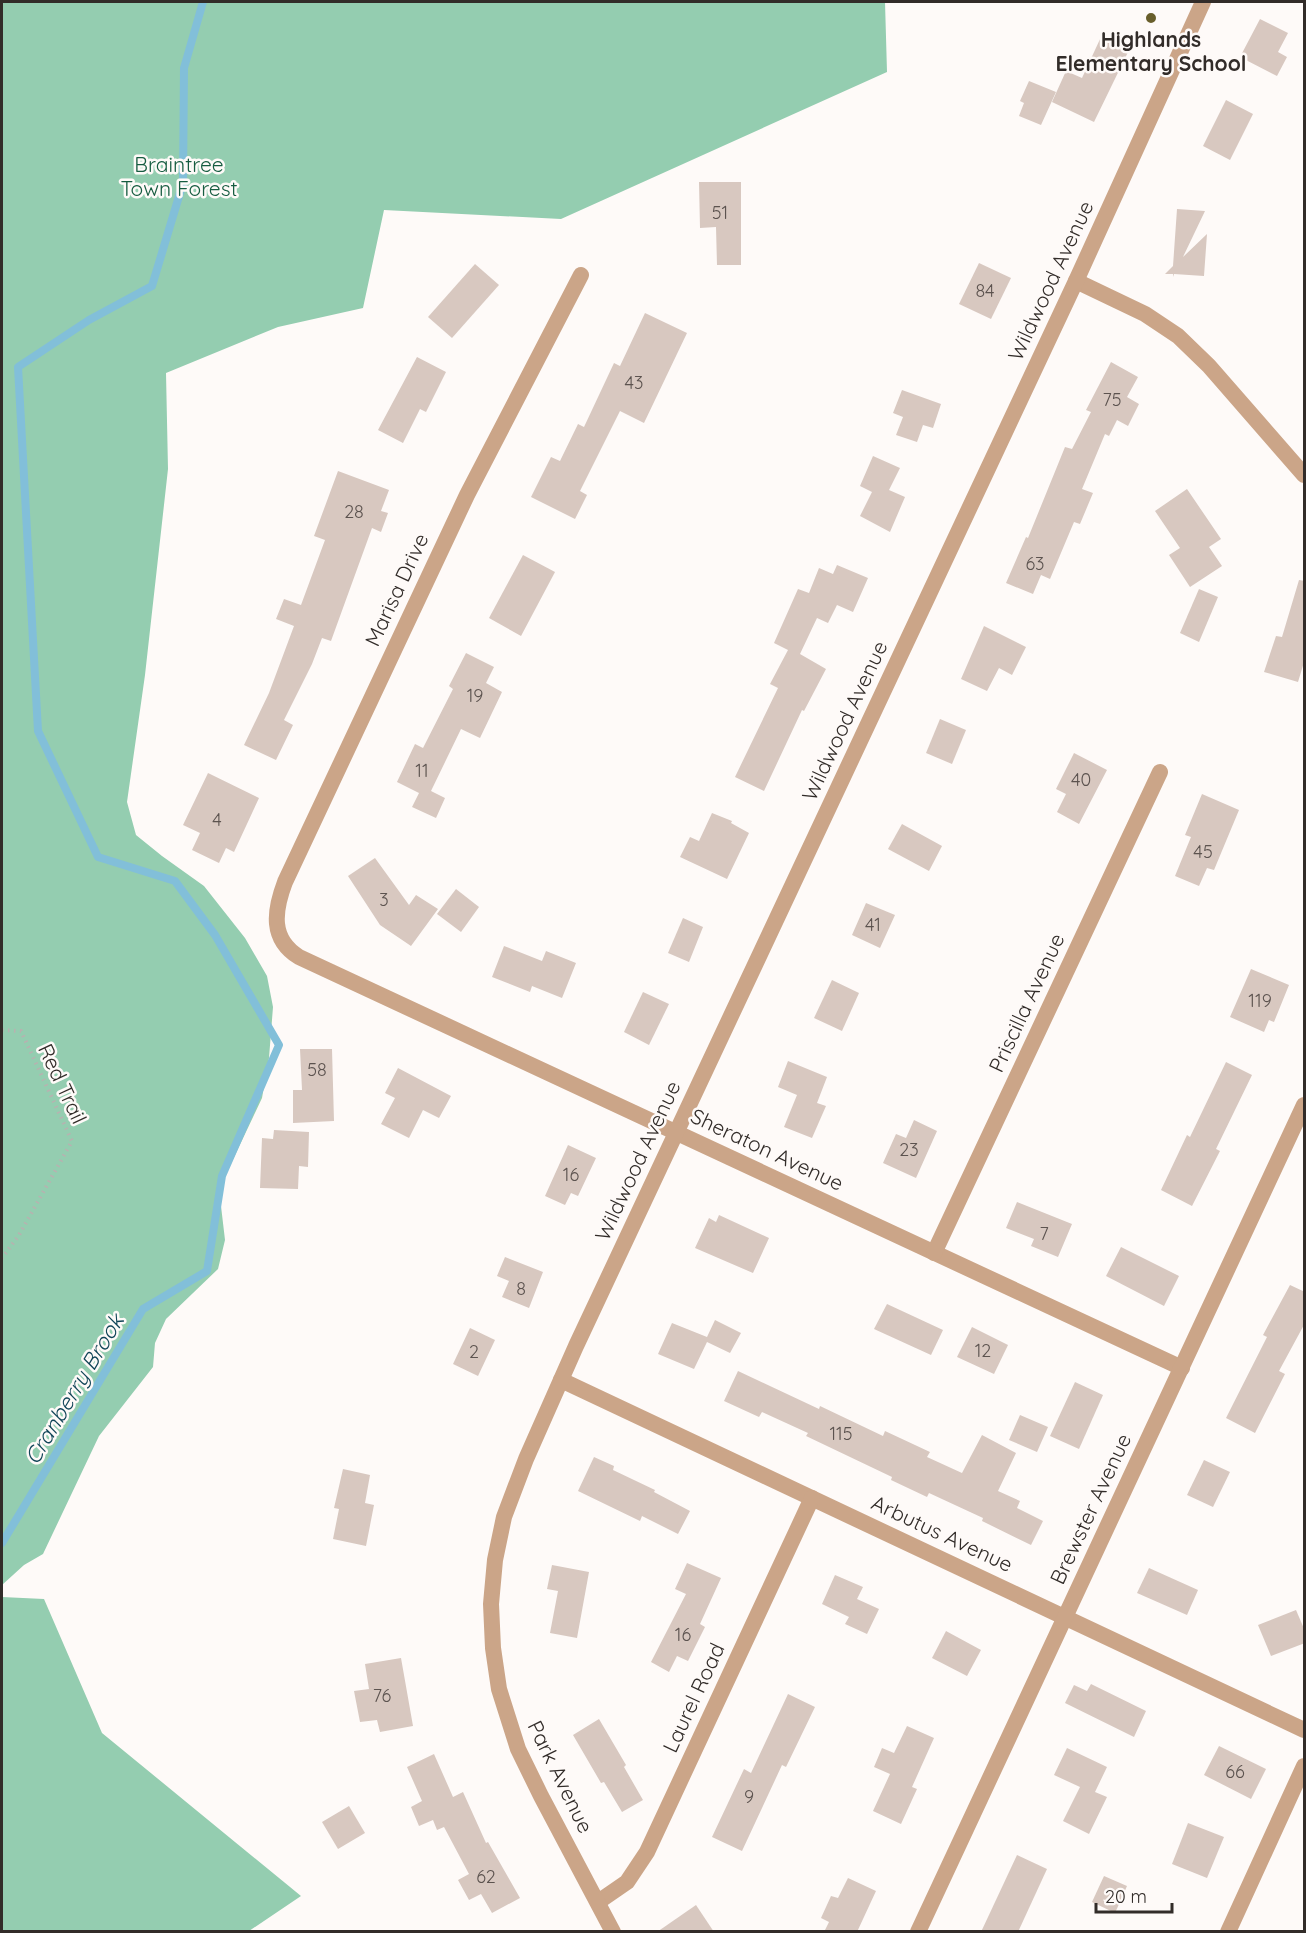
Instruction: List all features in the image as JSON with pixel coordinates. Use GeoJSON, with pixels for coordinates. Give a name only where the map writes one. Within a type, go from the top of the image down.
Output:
{"type":"FeatureCollection","features":[{"type":"Feature","properties":{"kind":"street","name":"Wildwood Avenue"},"geometry":{"type":"LineString","coordinates":[[526,1459],[676,1133],[1076,281],[1203,2]]}},
{"type":"Feature","properties":{"kind":"street","name":"Marisa Drive"},"geometry":{"type":"LineString","coordinates":[[278,933],[280,894],[290,871],[467,495],[581,275]]}},
{"type":"Feature","properties":{"kind":"street"},"geometry":{"type":"LineString","coordinates":[[1076,281],[1144,314],[1179,336],[1209,366],[1305,476]]}},
{"type":"Feature","properties":{"kind":"street","name":"Priscilla Avenue"},"geometry":{"type":"LineString","coordinates":[[934,1253],[1160,771]]}},
{"type":"Feature","properties":{"kind":"street","name":"Sheraton Avenue"},"geometry":{"type":"LineString","coordinates":[[278,933],[289,951],[299,957],[1182,1368]]}},
{"type":"Feature","properties":{"kind":"street","name":"Brewster Avenue"},"geometry":{"type":"LineString","coordinates":[[918,1932],[1305,1105]]}},
{"type":"Feature","properties":{"kind":"street","name":"Arbutus Avenue"},"geometry":{"type":"LineString","coordinates":[[561,1380],[1305,1730]]}},
{"type":"Feature","properties":{"kind":"street","name":"Park Avenue"},"geometry":{"type":"LineString","coordinates":[[526,1459],[504,1517],[495,1560],[491,1615],[495,1669],[518,1749],[613,1932]]}},
{"type":"Feature","properties":{"kind":"street","name":"Laurel Road"},"geometry":{"type":"LineString","coordinates":[[597,1902],[627,1882],[647,1852],[812,1498]]}},
{"type":"Feature","properties":{"kind":"street"},"geometry":{"type":"LineString","coordinates":[[1228,1932],[1305,1766]]}},
{"type":"Feature","properties":{"kind":"path","name":"Red Trail"},"geometry":{"type":"LineString","coordinates":[[2,1030],[21,1031],[72,1141],[19,1235],[2,1258]]}},
{"type":"Feature","properties":{"kind":"green space","name":"Braintree Town Forest"},"geometry":{"type":"Polygon","coordinates":[[[2,2],[885,2],[887,72],[561,219],[384,210],[363,308],[278,327],[166,373],[168,469],[145,675],[127,802],[136,835],[204,886],[245,938],[267,976],[273,1007],[269,1058],[262,1098],[219,1189],[225,1240],[218,1269],[166,1319],[155,1343],[153,1367],[99,1436],[43,1554],[24,1565],[2,1585],[2,2]]]}},
{"type":"Feature","properties":{"kind":"green space"},"geometry":{"type":"Polygon","coordinates":[[[2,1597],[44,1599],[102,1733],[301,1896],[249,1931],[2,1931],[2,1597]]]}},
{"type":"Feature","properties":{"kind":"building"},"geometry":{"type":"Polygon","coordinates":[[[1260,19],[1288,33],[1278,52],[1287,57],[1277,76],[1240,57],[1260,19]]]}},
{"type":"Feature","properties":{"kind":"building"},"geometry":{"type":"Polygon","coordinates":[[[1101,37],[1129,50],[1094,122],[1052,102],[1066,71],[1082,78],[1101,37]]]}},
{"type":"Feature","properties":{"kind":"building"},"geometry":{"type":"Polygon","coordinates":[[[1029,81],[1056,92],[1041,125],[1019,116],[1024,103],[1020,101],[1029,81]]]}},
{"type":"Feature","properties":{"kind":"building"},"geometry":{"type":"Polygon","coordinates":[[[1226,100],[1253,114],[1230,160],[1203,146],[1226,100]]]}},
{"type":"Feature","properties":{"kind":"building"},"geometry":{"type":"Polygon","coordinates":[[[699,182],[741,182],[741,265],[717,265],[716,227],[700,228],[699,182]]]}},
{"type":"Feature","properties":{"kind":"building"},"geometry":{"type":"Polygon","coordinates":[[[1177,209],[1205,211],[1183,257],[1207,234],[1204,276],[1174,274],[1173,277],[1173,274],[1165,274],[1173,266],[1177,209]]]}},
{"type":"Feature","properties":{"kind":"building"},"geometry":{"type":"Polygon","coordinates":[[[979,263],[1011,278],[991,319],[959,304],[979,263]]]}},
{"type":"Feature","properties":{"kind":"building"},"geometry":{"type":"Polygon","coordinates":[[[475,264],[499,285],[452,338],[428,317],[475,264]]]}},
{"type":"Feature","properties":{"kind":"building"},"geometry":{"type":"Polygon","coordinates":[[[645,313],[687,333],[644,423],[620,411],[580,491],[587,495],[575,519],[531,497],[551,457],[560,461],[578,424],[584,427],[614,363],[620,366],[645,313]]]}},
{"type":"Feature","properties":{"kind":"building"},"geometry":{"type":"Polygon","coordinates":[[[417,357],[446,372],[426,412],[420,409],[403,443],[378,430],[417,357]]]}},
{"type":"Feature","properties":{"kind":"building"},"geometry":{"type":"Polygon","coordinates":[[[1111,362],[1138,377],[1127,397],[1139,404],[1128,426],[1117,420],[1109,436],[1105,434],[1082,489],[1093,493],[1080,524],[1074,522],[1050,579],[1041,575],[1033,594],[1006,583],[1026,537],[1028,538],[1065,447],[1072,449],[1091,412],[1086,410],[1111,362]]]}},
{"type":"Feature","properties":{"kind":"building"},"geometry":{"type":"Polygon","coordinates":[[[902,390],[941,404],[933,428],[923,425],[917,442],[896,435],[903,417],[893,413],[902,390]]]}},
{"type":"Feature","properties":{"kind":"building"},"geometry":{"type":"Polygon","coordinates":[[[873,456],[900,468],[889,490],[905,497],[890,532],[860,516],[872,492],[860,486],[873,456]]]}},
{"type":"Feature","properties":{"kind":"building"},"geometry":{"type":"Polygon","coordinates":[[[338,471],[389,490],[381,511],[388,513],[381,532],[372,528],[331,641],[322,638],[312,664],[284,720],[293,725],[276,760],[244,745],[269,693],[294,626],[276,619],[284,599],[301,605],[325,540],[314,536],[338,471]]]}},
{"type":"Feature","properties":{"kind":"building"},"geometry":{"type":"Polygon","coordinates":[[[1187,489],[1221,539],[1209,547],[1222,566],[1190,587],[1169,555],[1180,548],[1155,511],[1187,489]]]}},
{"type":"Feature","properties":{"kind":"building"},"geometry":{"type":"Polygon","coordinates":[[[523,555],[555,572],[521,636],[489,618],[523,555]]]}},
{"type":"Feature","properties":{"kind":"building"},"geometry":{"type":"Polygon","coordinates":[[[837,565],[868,578],[853,612],[837,605],[828,623],[817,618],[800,654],[826,669],[804,711],[802,710],[764,791],[735,777],[778,688],[770,684],[788,650],[774,643],[798,589],[809,593],[819,568],[833,574],[837,565]]]}},
{"type":"Feature","properties":{"kind":"building"},"geometry":{"type":"Polygon","coordinates":[[[1299,580],[1305,581],[1305,659],[1298,682],[1264,672],[1276,636],[1282,637],[1299,580]]]}},
{"type":"Feature","properties":{"kind":"building"},"geometry":{"type":"Polygon","coordinates":[[[1199,589],[1218,597],[1199,642],[1180,633],[1199,589]]]}},
{"type":"Feature","properties":{"kind":"building"},"geometry":{"type":"Polygon","coordinates":[[[984,626],[1026,647],[1012,675],[999,668],[987,691],[961,679],[984,626]]]}},
{"type":"Feature","properties":{"kind":"building"},"geometry":{"type":"Polygon","coordinates":[[[466,653],[494,667],[486,683],[502,692],[480,738],[461,729],[431,791],[445,798],[436,818],[412,807],[419,793],[397,782],[415,744],[423,748],[453,689],[449,686],[466,653]]]}},
{"type":"Feature","properties":{"kind":"building"},"geometry":{"type":"Polygon","coordinates":[[[940,719],[966,730],[952,764],[926,753],[940,719]]]}},
{"type":"Feature","properties":{"kind":"building"},"geometry":{"type":"Polygon","coordinates":[[[1074,753],[1107,770],[1079,824],[1057,812],[1066,794],[1056,789],[1074,753]]]}},
{"type":"Feature","properties":{"kind":"building"},"geometry":{"type":"Polygon","coordinates":[[[208,773],[259,798],[234,852],[226,848],[219,863],[192,850],[200,833],[183,825],[208,773]]]}},
{"type":"Feature","properties":{"kind":"building"},"geometry":{"type":"Polygon","coordinates":[[[1202,794],[1239,810],[1214,870],[1207,868],[1199,886],[1175,876],[1191,837],[1185,835],[1202,794]]]}},
{"type":"Feature","properties":{"kind":"building"},"geometry":{"type":"Polygon","coordinates":[[[712,813],[732,821],[731,823],[749,833],[727,879],[680,857],[690,837],[699,841],[712,813]]]}},
{"type":"Feature","properties":{"kind":"building"},"geometry":{"type":"Polygon","coordinates":[[[902,824],[942,846],[929,871],[888,849],[902,824]]]}},
{"type":"Feature","properties":{"kind":"building"},"geometry":{"type":"Polygon","coordinates":[[[375,858],[409,905],[416,895],[438,909],[411,946],[380,925],[348,876],[375,858]]]}},
{"type":"Feature","properties":{"kind":"building"},"geometry":{"type":"Polygon","coordinates":[[[456,889],[479,907],[461,932],[437,914],[456,889]]]}},
{"type":"Feature","properties":{"kind":"building"},"geometry":{"type":"Polygon","coordinates":[[[866,903],[895,915],[880,948],[852,935],[866,903]]]}},
{"type":"Feature","properties":{"kind":"building"},"geometry":{"type":"Polygon","coordinates":[[[683,918],[703,927],[689,962],[668,953],[683,918]]]}},
{"type":"Feature","properties":{"kind":"building"},"geometry":{"type":"Polygon","coordinates":[[[504,946],[542,961],[546,951],[576,963],[562,998],[532,986],[530,992],[492,977],[504,946]]]}},
{"type":"Feature","properties":{"kind":"building"},"geometry":{"type":"Polygon","coordinates":[[[1251,969],[1289,985],[1274,1022],[1269,1020],[1264,1032],[1230,1017],[1251,969]]]}},
{"type":"Feature","properties":{"kind":"building"},"geometry":{"type":"Polygon","coordinates":[[[832,980],[859,993],[842,1031],[814,1018],[832,980]]]}},
{"type":"Feature","properties":{"kind":"building"},"geometry":{"type":"Polygon","coordinates":[[[643,992],[669,1004],[649,1045],[624,1032],[643,992]]]}},
{"type":"Feature","properties":{"kind":"building"},"geometry":{"type":"Polygon","coordinates":[[[300,1049],[332,1049],[334,1121],[293,1123],[293,1090],[302,1090],[300,1049]]]}},
{"type":"Feature","properties":{"kind":"building"},"geometry":{"type":"Polygon","coordinates":[[[788,1061],[827,1077],[817,1103],[826,1106],[812,1138],[784,1127],[797,1095],[778,1087],[788,1061]]]}},
{"type":"Feature","properties":{"kind":"building"},"geometry":{"type":"Polygon","coordinates":[[[1226,1062],[1252,1075],[1216,1149],[1220,1151],[1192,1206],[1161,1190],[1187,1135],[1190,1137],[1226,1062]]]}},
{"type":"Feature","properties":{"kind":"building"},"geometry":{"type":"Polygon","coordinates":[[[398,1068],[451,1096],[439,1118],[423,1110],[409,1138],[381,1124],[395,1098],[385,1093],[398,1068]]]}},
{"type":"Feature","properties":{"kind":"building"},"geometry":{"type":"Polygon","coordinates":[[[914,1120],[937,1131],[916,1178],[883,1163],[896,1134],[906,1138],[914,1120]]]}},
{"type":"Feature","properties":{"kind":"building"},"geometry":{"type":"Polygon","coordinates":[[[274,1130],[309,1132],[308,1167],[299,1166],[298,1189],[260,1188],[262,1138],[273,1139],[274,1130]]]}},
{"type":"Feature","properties":{"kind":"building"},"geometry":{"type":"Polygon","coordinates":[[[568,1145],[596,1158],[578,1196],[571,1193],[565,1205],[545,1196],[568,1145]]]}},
{"type":"Feature","properties":{"kind":"building"},"geometry":{"type":"Polygon","coordinates":[[[1017,1202],[1072,1224],[1058,1257],[1031,1246],[1034,1239],[1006,1228],[1017,1202]]]}},
{"type":"Feature","properties":{"kind":"building"},"geometry":{"type":"Polygon","coordinates":[[[719,1215],[769,1238],[753,1273],[695,1248],[709,1218],[716,1222],[719,1215]]]}},
{"type":"Feature","properties":{"kind":"building"},"geometry":{"type":"Polygon","coordinates":[[[1121,1247],[1179,1276],[1164,1306],[1106,1276],[1121,1247]]]}},
{"type":"Feature","properties":{"kind":"building"},"geometry":{"type":"Polygon","coordinates":[[[505,1257],[543,1272],[529,1308],[502,1297],[509,1281],[497,1276],[505,1257]]]}},
{"type":"Feature","properties":{"kind":"building"},"geometry":{"type":"Polygon","coordinates":[[[1290,1285],[1305,1292],[1305,1323],[1279,1371],[1285,1374],[1255,1433],[1226,1418],[1267,1337],[1263,1335],[1290,1285]]]}},
{"type":"Feature","properties":{"kind":"building"},"geometry":{"type":"Polygon","coordinates":[[[887,1304],[943,1330],[931,1355],[874,1329],[887,1304]]]}},
{"type":"Feature","properties":{"kind":"building"},"geometry":{"type":"Polygon","coordinates":[[[715,1320],[741,1333],[730,1353],[707,1342],[694,1369],[658,1354],[672,1323],[707,1337],[715,1320]]]}},
{"type":"Feature","properties":{"kind":"building"},"geometry":{"type":"Polygon","coordinates":[[[972,1327],[1008,1345],[994,1374],[957,1357],[972,1327]]]}},
{"type":"Feature","properties":{"kind":"building"},"geometry":{"type":"Polygon","coordinates":[[[470,1328],[495,1340],[478,1376],[453,1364],[470,1328]]]}},
{"type":"Feature","properties":{"kind":"building"},"geometry":{"type":"Polygon","coordinates":[[[738,1371],[883,1436],[885,1431],[930,1452],[927,1457],[962,1473],[982,1435],[1016,1453],[998,1491],[1020,1501],[1017,1508],[1043,1521],[1031,1545],[982,1521],[983,1518],[929,1493],[927,1497],[891,1480],[892,1477],[806,1436],[808,1433],[762,1412],[759,1417],[724,1401],[738,1371]]]}},
{"type":"Feature","properties":{"kind":"building"},"geometry":{"type":"Polygon","coordinates":[[[1075,1382],[1103,1395],[1079,1449],[1050,1436],[1075,1382]]]}},
{"type":"Feature","properties":{"kind":"building"},"geometry":{"type":"Polygon","coordinates":[[[1020,1415],[1048,1427],[1037,1452],[1009,1440],[1020,1415]]]}},
{"type":"Feature","properties":{"kind":"building"},"geometry":{"type":"Polygon","coordinates":[[[594,1457],[614,1466],[613,1470],[655,1490],[654,1492],[690,1511],[678,1534],[642,1516],[640,1521],[578,1491],[594,1457]]]}},
{"type":"Feature","properties":{"kind":"building"},"geometry":{"type":"Polygon","coordinates":[[[1204,1460],[1230,1472],[1213,1507],[1187,1495],[1204,1460]]]}},
{"type":"Feature","properties":{"kind":"building"},"geometry":{"type":"Polygon","coordinates":[[[343,1469],[370,1475],[365,1503],[374,1505],[366,1546],[333,1539],[339,1509],[334,1508],[343,1469]]]}},
{"type":"Feature","properties":{"kind":"building"},"geometry":{"type":"Polygon","coordinates":[[[687,1563],[721,1578],[700,1624],[705,1627],[688,1661],[677,1656],[669,1672],[651,1662],[686,1594],[675,1589],[687,1563]]]}},
{"type":"Feature","properties":{"kind":"building"},"geometry":{"type":"Polygon","coordinates":[[[552,1565],[589,1572],[577,1638],[550,1633],[558,1591],[547,1589],[552,1565]]]}},
{"type":"Feature","properties":{"kind":"building"},"geometry":{"type":"Polygon","coordinates":[[[1149,1568],[1198,1590],[1187,1615],[1137,1593],[1149,1568]]]}},
{"type":"Feature","properties":{"kind":"building"},"geometry":{"type":"Polygon","coordinates":[[[835,1575],[863,1587],[857,1599],[879,1609],[867,1634],[845,1624],[849,1617],[822,1604],[835,1575]]]}},
{"type":"Feature","properties":{"kind":"building"},"geometry":{"type":"Polygon","coordinates":[[[1296,1610],[1305,1631],[1305,1643],[1271,1656],[1258,1625],[1296,1610]]]}},
{"type":"Feature","properties":{"kind":"building"},"geometry":{"type":"Polygon","coordinates":[[[946,1631],[981,1650],[967,1676],[932,1658],[946,1631]]]}},
{"type":"Feature","properties":{"kind":"building"},"geometry":{"type":"Polygon","coordinates":[[[401,1658],[413,1726],[380,1732],[377,1720],[360,1722],[354,1691],[369,1689],[365,1664],[401,1658]]]}},
{"type":"Feature","properties":{"kind":"building"},"geometry":{"type":"Polygon","coordinates":[[[1091,1684],[1146,1711],[1134,1737],[1065,1703],[1074,1685],[1087,1691],[1091,1684]]]}},
{"type":"Feature","properties":{"kind":"building"},"geometry":{"type":"Polygon","coordinates":[[[788,1694],[815,1707],[786,1767],[782,1765],[742,1851],[712,1837],[744,1769],[751,1773],[788,1694]]]}},
{"type":"Feature","properties":{"kind":"building"},"geometry":{"type":"Polygon","coordinates":[[[599,1719],[643,1800],[622,1812],[604,1782],[601,1783],[573,1735],[599,1719]]]}},
{"type":"Feature","properties":{"kind":"building"},"geometry":{"type":"Polygon","coordinates":[[[907,1726],[934,1738],[912,1787],[917,1789],[901,1824],[873,1811],[890,1774],[874,1767],[882,1748],[894,1753],[907,1726]]]}},
{"type":"Feature","properties":{"kind":"building"},"geometry":{"type":"Polygon","coordinates":[[[1219,1746],[1266,1769],[1251,1799],[1204,1775],[1219,1746]]]}},
{"type":"Feature","properties":{"kind":"building"},"geometry":{"type":"Polygon","coordinates":[[[1067,1748],[1107,1767],[1095,1792],[1107,1797],[1089,1834],[1063,1821],[1080,1787],[1054,1775],[1067,1748]]]}},
{"type":"Feature","properties":{"kind":"building"},"geometry":{"type":"Polygon","coordinates":[[[434,1754],[453,1797],[463,1792],[486,1843],[488,1842],[520,1898],[492,1913],[481,1894],[469,1900],[458,1880],[469,1874],[444,1827],[437,1830],[433,1820],[419,1826],[411,1807],[422,1801],[407,1767],[434,1754]]]}},
{"type":"Feature","properties":{"kind":"building"},"geometry":{"type":"Polygon","coordinates":[[[349,1806],[365,1833],[338,1849],[322,1822],[349,1806]]]}},
{"type":"Feature","properties":{"kind":"building"},"geometry":{"type":"Polygon","coordinates":[[[1188,1823],[1224,1837],[1207,1878],[1172,1864],[1188,1823]]]}},
{"type":"Feature","properties":{"kind":"building"},"geometry":{"type":"Polygon","coordinates":[[[1017,1855],[1047,1869],[1018,1932],[981,1932],[1017,1855]]]}},
{"type":"Feature","properties":{"kind":"building"},"geometry":{"type":"Polygon","coordinates":[[[1104,1876],[1127,1886],[1115,1913],[1092,1902],[1104,1876]]]}},
{"type":"Feature","properties":{"kind":"building"},"geometry":{"type":"Polygon","coordinates":[[[848,1878],[876,1891],[857,1932],[824,1932],[829,1922],[821,1918],[831,1896],[838,1898],[848,1878]]]}},
{"type":"Feature","properties":{"kind":"building"},"geometry":{"type":"Polygon","coordinates":[[[696,1905],[714,1932],[657,1932],[696,1905]]]}},
{"type":"Feature","properties":{"kind":"waterway","name":"Cranberry Brook"},"geometry":{"type":"LineString","coordinates":[[2,1543],[143,1309],[207,1271],[222,1176],[279,1045],[215,935],[175,881],[98,857],[38,731],[18,367],[89,320],[152,286],[183,183],[184,68],[203,2]]}},
{"type":"Feature","properties":{"kind":"place","name":"Highlands Elementary School"},"geometry":{"type":"Point","coordinates":[1151,18]}}]}
